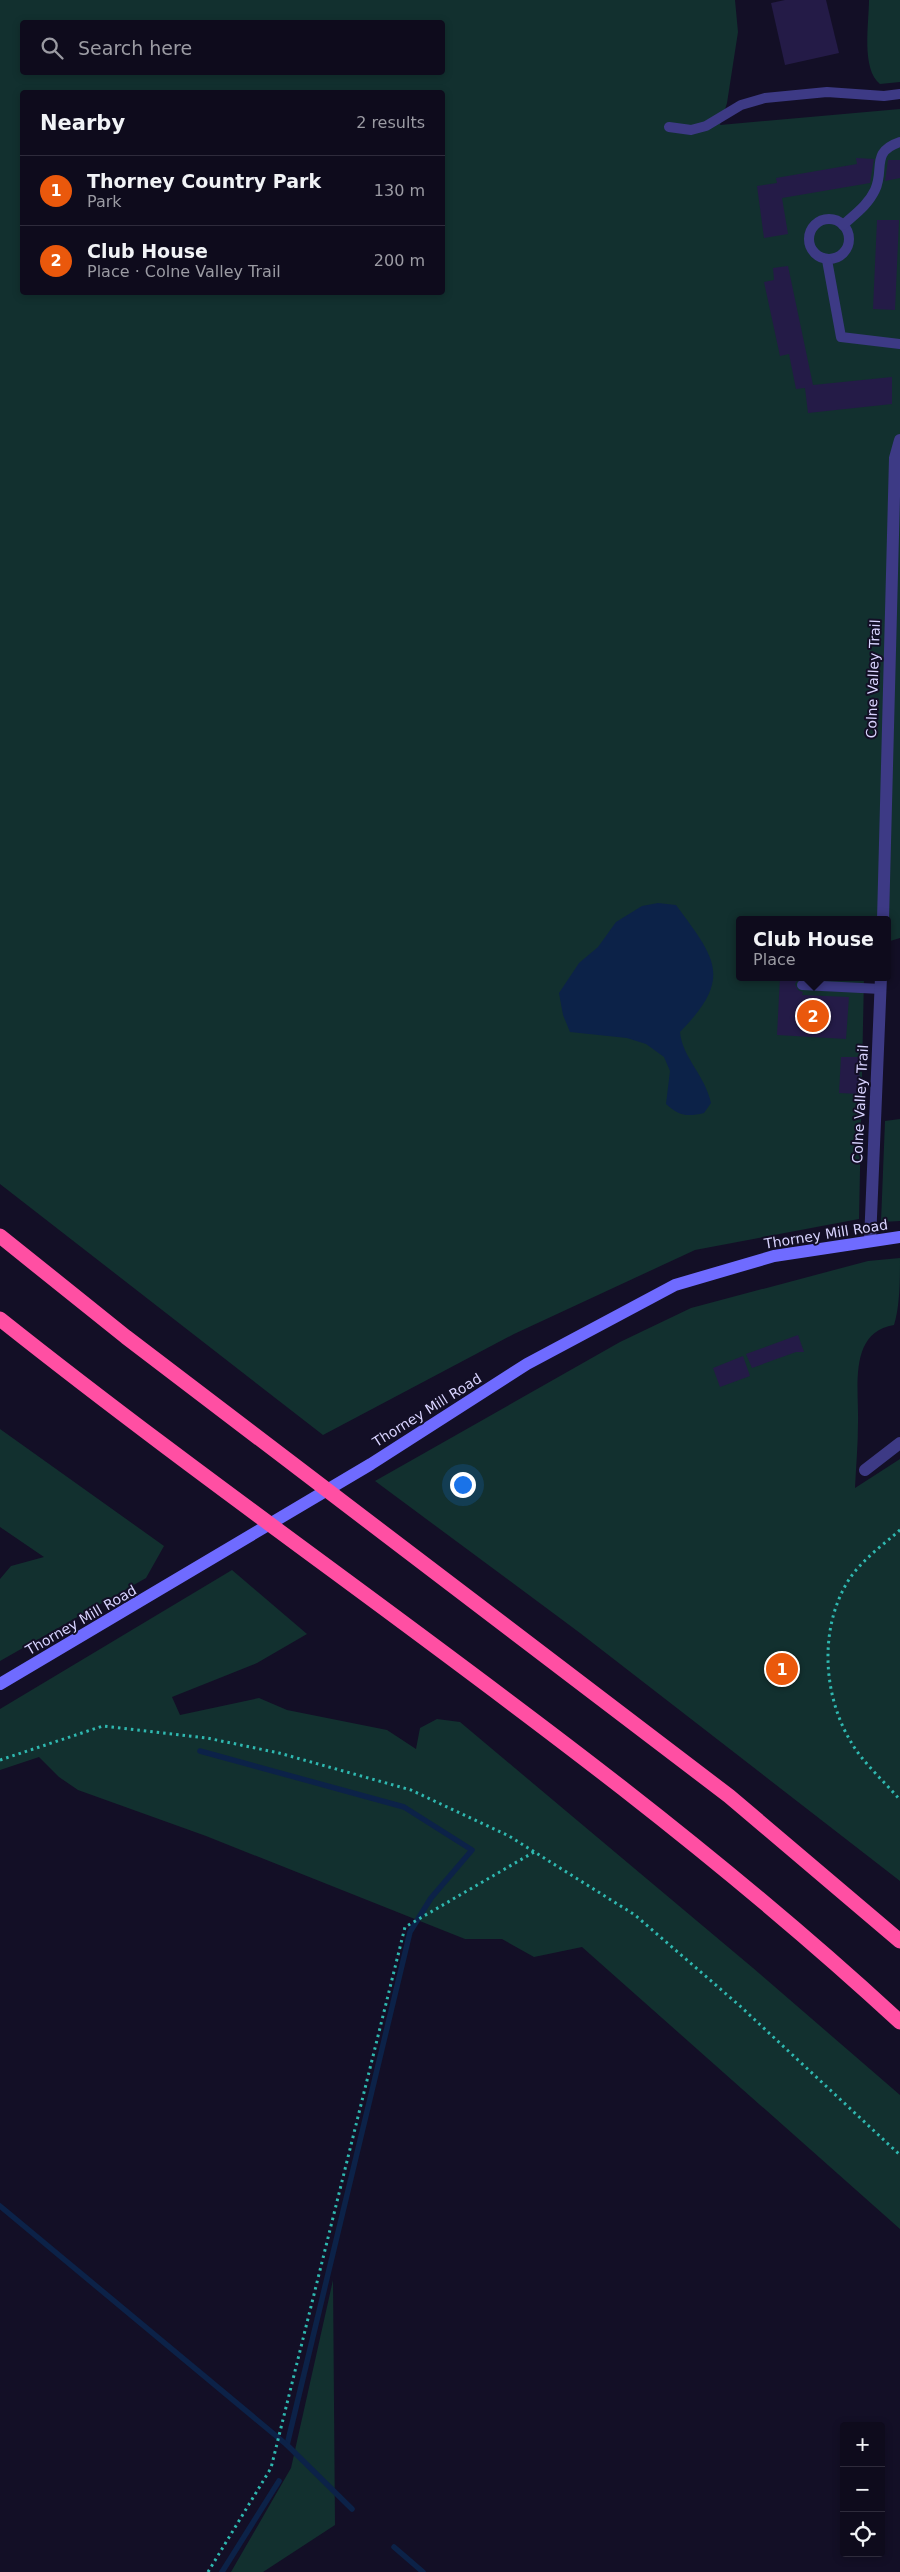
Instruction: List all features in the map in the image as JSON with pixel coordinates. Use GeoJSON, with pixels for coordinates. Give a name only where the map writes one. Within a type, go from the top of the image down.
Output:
{"type":"FeatureCollection","features":[{"type":"Feature","properties":{"kind":"highway"},"geometry":{"type":"LineString","coordinates":[[0,1236],[134,1343],[729,1796],[900,1941]]}},
{"type":"Feature","properties":{"kind":"highway"},"geometry":{"type":"LineString","coordinates":[[0,1319],[104,1400],[617,1784],[789,1923],[900,2022]]}},
{"type":"Feature","properties":{"kind":"street","name":"Colne Valley Trail"},"geometry":{"type":"LineString","coordinates":[[883,916],[895,458],[900,440]]}},
{"type":"Feature","properties":{"kind":"street","name":"Colne Valley Trail"},"geometry":{"type":"LineString","coordinates":[[869,1237],[881,983]]}},
{"type":"Feature","properties":{"kind":"street","name":"Thorney Mill Road"},"geometry":{"type":"LineString","coordinates":[[0,1684],[194,1571],[371,1464],[527,1364],[676,1285],[774,1256],[869,1237],[900,1237]]}},
{"type":"Feature","properties":{"kind":"street"},"geometry":{"type":"LineString","coordinates":[[865,1470],[900,1443]]}},
{"type":"Feature","properties":{"kind":"lane"},"geometry":{"type":"LineString","coordinates":[[670,127],[692,130],[706,126],[741,105],[764,98],[827,92],[884,96],[900,94]]}},
{"type":"Feature","properties":{"kind":"lane"},"geometry":{"type":"LineString","coordinates":[[843,225],[864,206],[874,191],[881,155],[888,148],[900,142]]}},
{"type":"Feature","properties":{"kind":"lane"},"geometry":{"type":"LineString","coordinates":[[826,219],[838,221],[843,225],[849,238],[846,251],[834,259],[827,260],[814,254],[808,242],[811,229],[820,221],[826,219]]}},
{"type":"Feature","properties":{"kind":"lane"},"geometry":{"type":"LineString","coordinates":[[827,260],[841,337],[900,344]]}},
{"type":"Feature","properties":{"kind":"lane"},"geometry":{"type":"LineString","coordinates":[[802,985],[881,983]]}},
{"type":"Feature","properties":{"kind":"path"},"geometry":{"type":"LineString","coordinates":[[900,1530],[851,1577],[838,1599],[828,1654],[831,1695],[840,1721],[852,1743],[900,1800]]}},
{"type":"Feature","properties":{"kind":"path"},"geometry":{"type":"LineString","coordinates":[[0,1760],[103,1726],[207,1738],[279,1753],[411,1790],[509,1836],[635,1915],[740,2006],[900,2155]]}},
{"type":"Feature","properties":{"kind":"path"},"geometry":{"type":"LineString","coordinates":[[208,2572],[271,2468],[405,1927],[534,1852]]}},
{"type":"Feature","properties":{"kind":"green space"},"geometry":{"type":"Polygon","coordinates":[[[0,0],[735,0],[738,32],[727,103],[720,125],[900,109],[900,938],[891,941],[891,916],[736,916],[736,981],[864,981],[859,1219],[695,1250],[514,1334],[323,1435],[0,1184],[0,0]]]}},
{"type":"Feature","properties":{"kind":"green space"},"geometry":{"type":"Polygon","coordinates":[[[869,0],[900,0],[900,82],[880,84],[870,68],[867,45],[869,0]]]}},
{"type":"Feature","properties":{"kind":"green space"},"geometry":{"type":"Polygon","coordinates":[[[900,1119],[900,1221],[881,1222],[885,1121],[900,1119]]]}},
{"type":"Feature","properties":{"kind":"green space"},"geometry":{"type":"Polygon","coordinates":[[[900,1258],[899,1301],[894,1325],[879,1330],[869,1338],[859,1364],[855,1488],[900,1459],[900,1881],[580,1633],[375,1481],[620,1342],[691,1308],[868,1261],[900,1258]]]}},
{"type":"Feature","properties":{"kind":"green space"},"geometry":{"type":"Polygon","coordinates":[[[0,1429],[164,1546],[146,1578],[0,1661],[0,1579],[11,1566],[44,1557],[0,1527],[0,1429]]]}},
{"type":"Feature","properties":{"kind":"green space"},"geometry":{"type":"Polygon","coordinates":[[[232,1570],[307,1634],[257,1663],[172,1697],[180,1715],[259,1698],[287,1710],[387,1730],[416,1749],[420,1728],[437,1719],[460,1722],[753,1968],[900,2095],[900,2229],[582,1947],[534,1957],[502,1939],[465,1939],[206,1836],[78,1790],[59,1777],[39,1757],[0,1770],[0,1709],[232,1570]]]}},
{"type":"Feature","properties":{"kind":"green space"},"geometry":{"type":"Polygon","coordinates":[[[333,2280],[335,2525],[263,2572],[231,2572],[291,2468],[333,2280]]]}},
{"type":"Feature","properties":{"kind":"water"},"geometry":{"type":"Polygon","coordinates":[[[658,903],[676,905],[701,940],[709,955],[713,969],[713,982],[707,997],[697,1013],[680,1032],[685,1050],[704,1084],[711,1103],[704,1113],[688,1115],[679,1113],[666,1104],[670,1071],[664,1057],[646,1044],[627,1038],[570,1032],[563,1015],[559,993],[579,963],[598,947],[616,922],[642,906],[658,903]]]}},
{"type":"Feature","properties":{"kind":"building"},"geometry":{"type":"Polygon","coordinates":[[[785,0],[826,0],[839,53],[785,65],[771,3],[785,0]]]}},
{"type":"Feature","properties":{"kind":"building"},"geometry":{"type":"Polygon","coordinates":[[[856,158],[874,159],[870,183],[782,198],[788,234],[764,238],[757,186],[777,183],[776,178],[857,164],[856,158]]]}},
{"type":"Feature","properties":{"kind":"building"},"geometry":{"type":"Polygon","coordinates":[[[888,160],[900,160],[900,178],[885,181],[888,160]]]}},
{"type":"Feature","properties":{"kind":"building"},"geometry":{"type":"Polygon","coordinates":[[[877,220],[899,220],[895,310],[873,309],[877,220]]]}},
{"type":"Feature","properties":{"kind":"building"},"geometry":{"type":"Polygon","coordinates":[[[788,266],[813,385],[892,377],[892,404],[808,413],[805,388],[796,389],[789,354],[780,356],[764,282],[774,280],[773,268],[788,266]]]}},
{"type":"Feature","properties":{"kind":"building"},"geometry":{"type":"Polygon","coordinates":[[[780,981],[797,981],[795,984],[798,990],[803,992],[802,995],[849,997],[846,1039],[777,1035],[780,981]]]}},
{"type":"Feature","properties":{"kind":"building"},"geometry":{"type":"Polygon","coordinates":[[[841,1057],[859,1057],[860,1094],[839,1093],[841,1057]]]}},
{"type":"Feature","properties":{"kind":"building"},"geometry":{"type":"Polygon","coordinates":[[[798,1335],[804,1352],[796,1352],[752,1368],[746,1354],[798,1335]]]}},
{"type":"Feature","properties":{"kind":"building"},"geometry":{"type":"Polygon","coordinates":[[[743,1356],[750,1376],[720,1387],[713,1368],[743,1356]]]}},
{"type":"Feature","properties":{"kind":"waterway"},"geometry":{"type":"LineString","coordinates":[[200,1751],[404,1807],[472,1850],[431,1898],[410,1932],[287,2445]]}},
{"type":"Feature","properties":{"kind":"waterway"},"geometry":{"type":"LineString","coordinates":[[0,2206],[287,2445],[352,2509]]}},
{"type":"Feature","properties":{"kind":"waterway"},"geometry":{"type":"LineString","coordinates":[[222,2572],[279,2481]]}},
{"type":"Feature","properties":{"kind":"waterway"},"geometry":{"type":"LineString","coordinates":[[394,2547],[423,2572]]}},
{"type":"Feature","properties":{"kind":"place","name":"Club House"},"geometry":{"type":"Point","coordinates":[813,1016]}},
{"type":"Feature","properties":{"kind":"place","name":"Thorney Country Park"},"geometry":{"type":"Point","coordinates":[782,1669]}}]}
